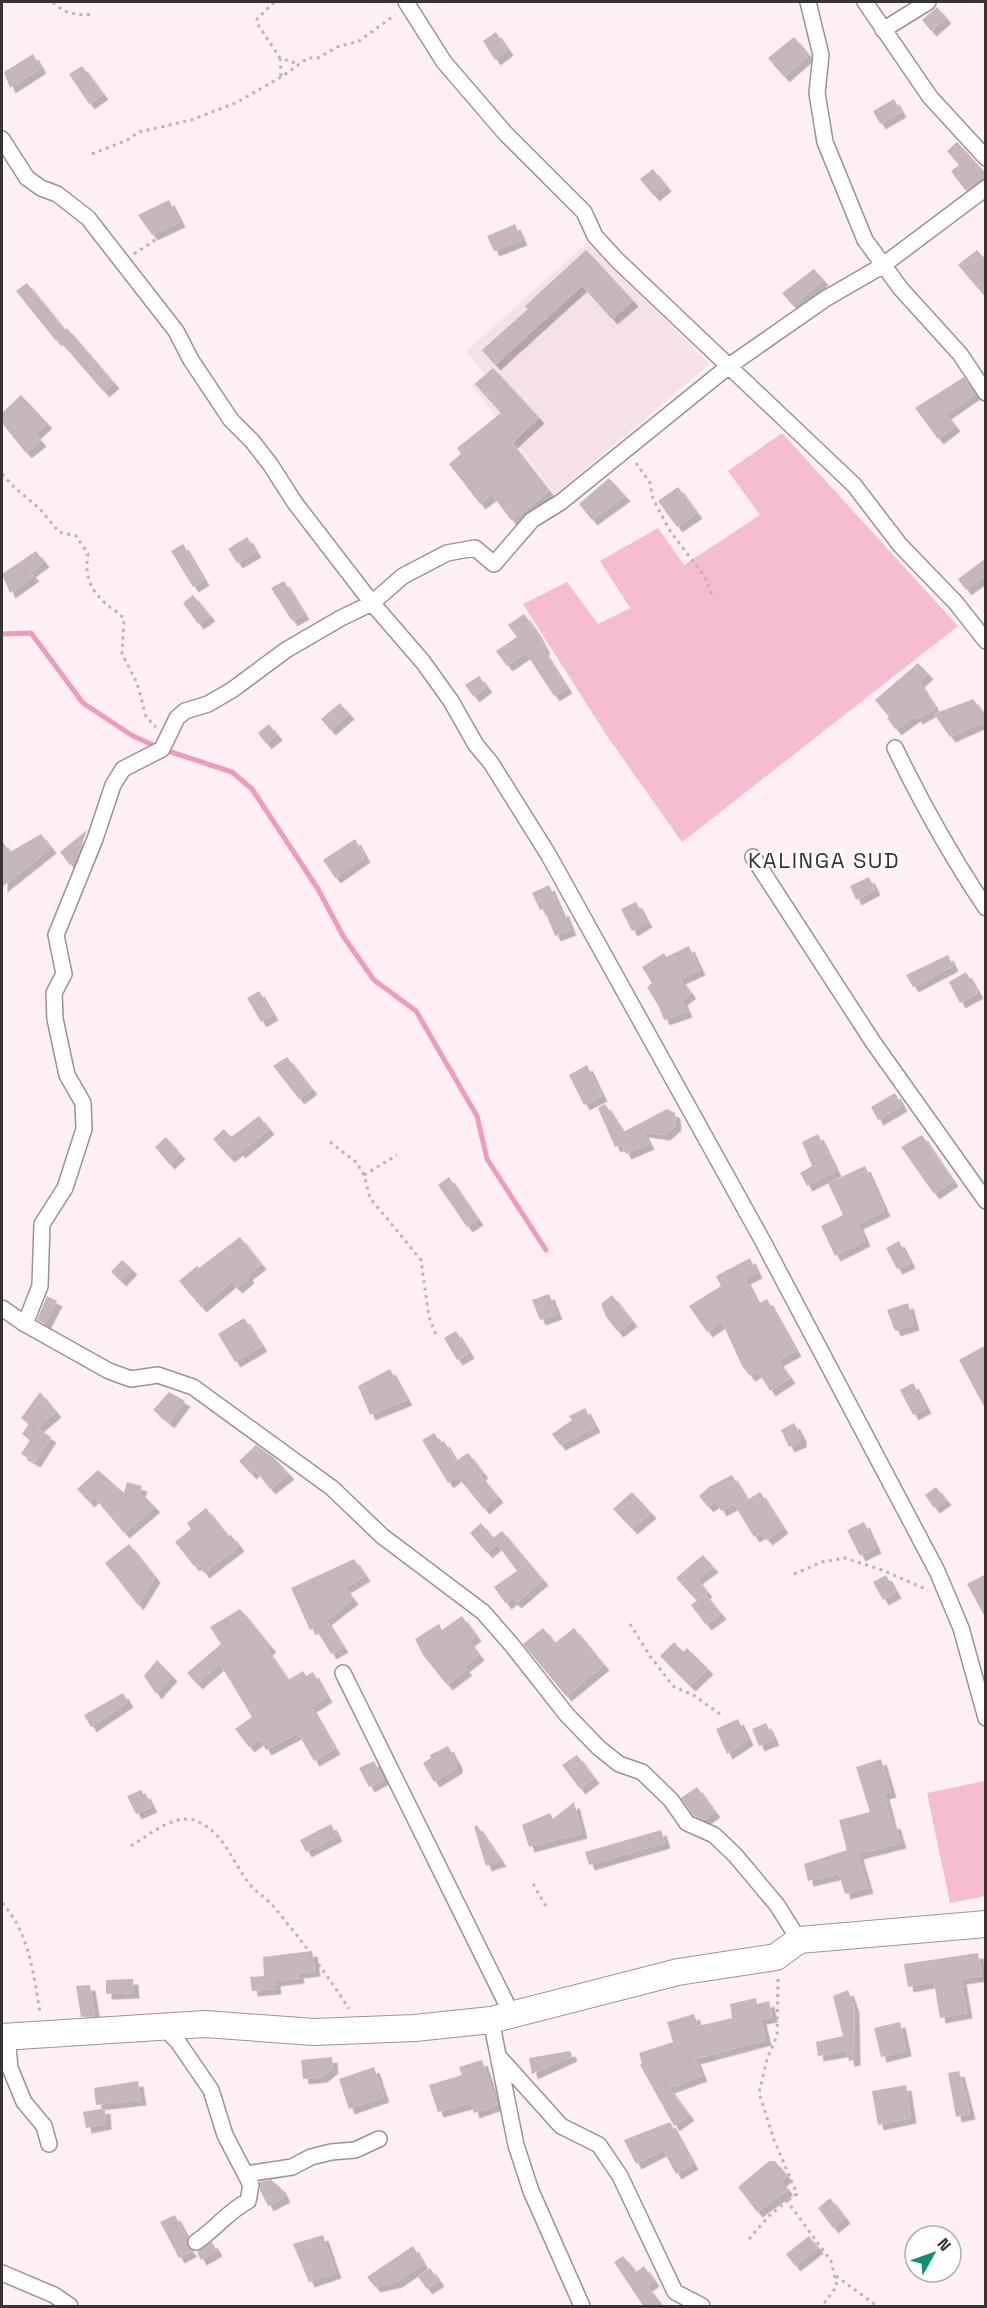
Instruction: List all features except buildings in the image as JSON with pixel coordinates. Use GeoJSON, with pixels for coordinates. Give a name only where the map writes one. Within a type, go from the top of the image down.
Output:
{"type":"FeatureCollection","features":[{"type":"Feature","properties":{"kind":"highway"},"geometry":{"type":"LineString","coordinates":[[4,2037],[206,2024],[314,2032],[415,2028],[502,2017],[678,1972],[776,1956],[799,1940],[986,1924]]}},
{"type":"Feature","properties":{"kind":"street"},"geometry":{"type":"LineString","coordinates":[[808,2],[821,55],[817,93],[825,142],[865,240],[882,266],[960,354],[986,393]]}},
{"type":"Feature","properties":{"kind":"street"},"geometry":{"type":"LineString","coordinates":[[865,2],[930,96],[986,158]]}},
{"type":"Feature","properties":{"kind":"street"},"geometry":{"type":"LineString","coordinates":[[884,30],[928,2]]}},
{"type":"Feature","properties":{"kind":"street"},"geometry":{"type":"LineString","coordinates":[[409,3],[444,62],[505,133],[585,212],[595,236],[617,260],[854,484],[900,545],[956,603],[986,641]]}},
{"type":"Feature","properties":{"kind":"street"},"geometry":{"type":"LineString","coordinates":[[2,140],[27,178],[41,188],[57,194],[88,218],[176,331],[191,360],[231,420],[252,441],[295,503],[372,603],[423,662],[451,701],[476,745],[491,763],[548,854],[760,1236],[937,1571],[961,1628],[986,1718]]}},
{"type":"Feature","properties":{"kind":"street"},"geometry":{"type":"LineString","coordinates":[[25,1324],[40,1286],[42,1224],[65,1188],[84,1129],[83,1103],[67,1075],[55,1019],[54,993],[64,974],[56,935],[95,839],[113,785],[123,770],[162,749],[177,718],[185,711],[208,704],[232,690],[286,650],[372,603],[404,576],[447,553],[475,548],[494,564],[532,520],[561,502],[625,452],[729,366],[817,304],[882,266],[986,188]]}},
{"type":"Feature","properties":{"kind":"street"},"geometry":{"type":"LineString","coordinates":[[895,748],[926,811],[956,864],[986,908]]}},
{"type":"Feature","properties":{"kind":"street"},"geometry":{"type":"LineString","coordinates":[[753,857],[867,1033],[986,1201]]}},
{"type":"Feature","properties":{"kind":"street"},"geometry":{"type":"LineString","coordinates":[[2,1308],[25,1324],[109,1371],[132,1378],[158,1375],[193,1387],[332,1488],[382,1536],[483,1612],[567,1715],[599,1748],[619,1764],[642,1772],[671,1800],[687,1822],[714,1834],[777,1905],[799,1940]]}},
{"type":"Feature","properties":{"kind":"street"},"geometry":{"type":"LineString","coordinates":[[343,1673],[502,2017],[499,2057],[516,2145],[531,2191],[582,2307]]}},
{"type":"Feature","properties":{"kind":"street"},"geometry":{"type":"LineString","coordinates":[[162,2026],[178,2042],[211,2090],[225,2135],[251,2185],[248,2201],[237,2206],[209,2234],[196,2242]]}},
{"type":"Feature","properties":{"kind":"street"},"geometry":{"type":"LineString","coordinates":[[4,2037],[10,2068],[24,2102],[44,2126],[49,2144]]}},
{"type":"Feature","properties":{"kind":"street"},"geometry":{"type":"LineString","coordinates":[[499,2057],[561,2126],[599,2145],[620,2176],[675,2292],[702,2307]]}},
{"type":"Feature","properties":{"kind":"street"},"geometry":{"type":"LineString","coordinates":[[246,2174],[292,2167],[311,2157],[355,2150],[379,2139]]}},
{"type":"Feature","properties":{"kind":"street"},"geometry":{"type":"LineString","coordinates":[[2,2273],[54,2295],[70,2307]]}},
{"type":"Feature","properties":{"kind":"path"},"geometry":{"type":"LineString","coordinates":[[53,2],[79,16],[94,14]]}},
{"type":"Feature","properties":{"kind":"path"},"geometry":{"type":"LineString","coordinates":[[274,2],[256,19],[280,58],[282,77]]}},
{"type":"Feature","properties":{"kind":"path"},"geometry":{"type":"LineString","coordinates":[[92,154],[127,140],[139,132],[216,112],[282,77],[308,58],[318,58],[337,47],[359,41],[409,3]]}},
{"type":"Feature","properties":{"kind":"path"},"geometry":{"type":"LineString","coordinates":[[280,58],[298,64]]}},
{"type":"Feature","properties":{"kind":"path"},"geometry":{"type":"LineString","coordinates":[[123,262],[161,236]]}},
{"type":"Feature","properties":{"kind":"path"},"geometry":{"type":"LineString","coordinates":[[625,452],[643,471],[650,483],[653,499],[670,531],[705,577],[711,595]]}},
{"type":"Feature","properties":{"kind":"path"},"geometry":{"type":"LineString","coordinates":[[2,474],[40,509],[59,532],[76,536],[88,554],[86,571],[89,583],[103,602],[118,611],[124,619],[122,654],[137,683],[146,717],[169,738]]}},
{"type":"Feature","properties":{"kind":"path"},"geometry":{"type":"LineString","coordinates":[[330,1142],[356,1162],[364,1175],[370,1198],[421,1260],[429,1317],[436,1335]]}},
{"type":"Feature","properties":{"kind":"path"},"geometry":{"type":"LineString","coordinates":[[364,1175],[397,1155]]}},
{"type":"Feature","properties":{"kind":"path"},"geometry":{"type":"LineString","coordinates":[[794,1574],[822,1562],[845,1558],[882,1570],[919,1588],[947,1595]]}},
{"type":"Feature","properties":{"kind":"path"},"geometry":{"type":"LineString","coordinates":[[630,1624],[650,1656],[674,1686],[693,1695],[720,1714]]}},
{"type":"Feature","properties":{"kind":"path"},"geometry":{"type":"LineString","coordinates":[[131,1846],[158,1829],[180,1819],[196,1821],[223,1840],[252,1887],[271,1904],[334,1986],[351,2011],[357,2031]]}},
{"type":"Feature","properties":{"kind":"path"},"geometry":{"type":"LineString","coordinates":[[533,1884],[548,1910]]}},
{"type":"Feature","properties":{"kind":"path"},"geometry":{"type":"LineString","coordinates":[[2,1903],[15,1921],[31,1962],[44,2035]]}},
{"type":"Feature","properties":{"kind":"path"},"geometry":{"type":"LineString","coordinates":[[749,2239],[769,2216],[797,2194],[774,2140],[759,2092],[766,2059],[777,2036],[779,1995],[776,1956]]}},
{"type":"Feature","properties":{"kind":"path"},"geometry":{"type":"LineString","coordinates":[[787,2201],[831,2261],[837,2286],[822,2307]]}},
{"type":"Feature","properties":{"kind":"path"},"geometry":{"type":"LineString","coordinates":[[834,2275],[877,2307]]}},
{"type":"Feature","properties":{"kind":"shaded area"},"geometry":{"type":"Polygon","coordinates":[[[587,243],[710,364],[555,494],[472,385],[485,374],[466,351],[587,243]]]}},
{"type":"Feature","properties":{"kind":"shaded area"},"geometry":{"type":"Polygon","coordinates":[[[782,433],[958,626],[682,842],[607,736],[523,604],[567,582],[598,624],[630,608],[600,561],[658,528],[684,565],[760,515],[728,471],[782,433]]]}},
{"type":"Feature","properties":{"kind":"shaded area"},"geometry":{"type":"Polygon","coordinates":[[[985,1781],[985,1896],[950,1903],[927,1793],[985,1781]]]}},
{"type":"Feature","properties":{"kind":"waterway"},"geometry":{"type":"LineString","coordinates":[[2,634],[31,633],[83,703],[133,736],[162,749],[232,772],[252,789],[318,889],[343,936],[374,980],[416,1011],[477,1116],[487,1159],[546,1250]]}},
{"type":"Feature","properties":{"kind":"district","name":"KALINGA SUD"},"geometry":{"type":"Point","coordinates":[824,860]}}]}
